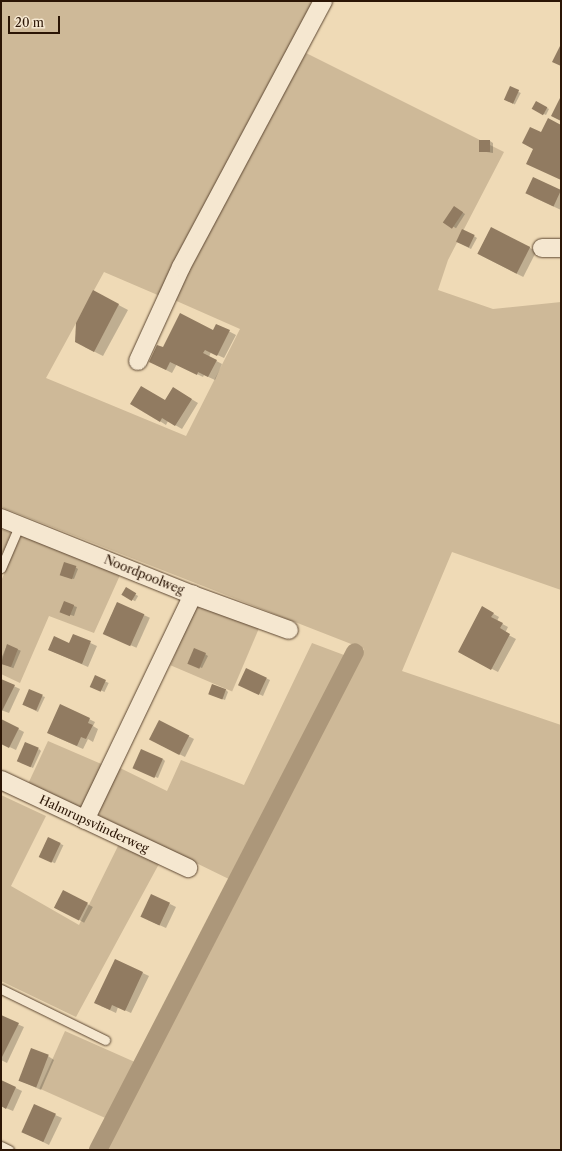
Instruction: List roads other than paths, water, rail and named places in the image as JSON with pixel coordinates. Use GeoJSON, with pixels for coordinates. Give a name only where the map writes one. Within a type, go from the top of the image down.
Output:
{"type":"FeatureCollection","features":[{"type":"Feature","properties":{"kind":"street"},"geometry":{"type":"LineString","coordinates":[[138,361],[181,267],[323,1]]}},
{"type":"Feature","properties":{"kind":"street"},"geometry":{"type":"LineString","coordinates":[[542,248],[561,248]]}},
{"type":"Feature","properties":{"kind":"street","name":"Noordpoolweg"},"geometry":{"type":"LineString","coordinates":[[1,518],[193,595],[288,630]]}},
{"type":"Feature","properties":{"kind":"street"},"geometry":{"type":"LineString","coordinates":[[85,820],[193,595]]}},
{"type":"Feature","properties":{"kind":"street","name":"Halmrupsvlinderweg"},"geometry":{"type":"LineString","coordinates":[[1,780],[188,868]]}},
{"type":"Feature","properties":{"kind":"lane"},"geometry":{"type":"LineString","coordinates":[[1,568],[19,526]]}},
{"type":"Feature","properties":{"kind":"lane"},"geometry":{"type":"LineString","coordinates":[[1,989],[105,1040]]}},
{"type":"Feature","properties":{"kind":"lane"},"geometry":{"type":"LineString","coordinates":[[1,1146],[9,1150]]}},
{"type":"Feature","properties":{"kind":"waterway"},"geometry":{"type":"LineString","coordinates":[[98,1150],[355,652]]}}]}
